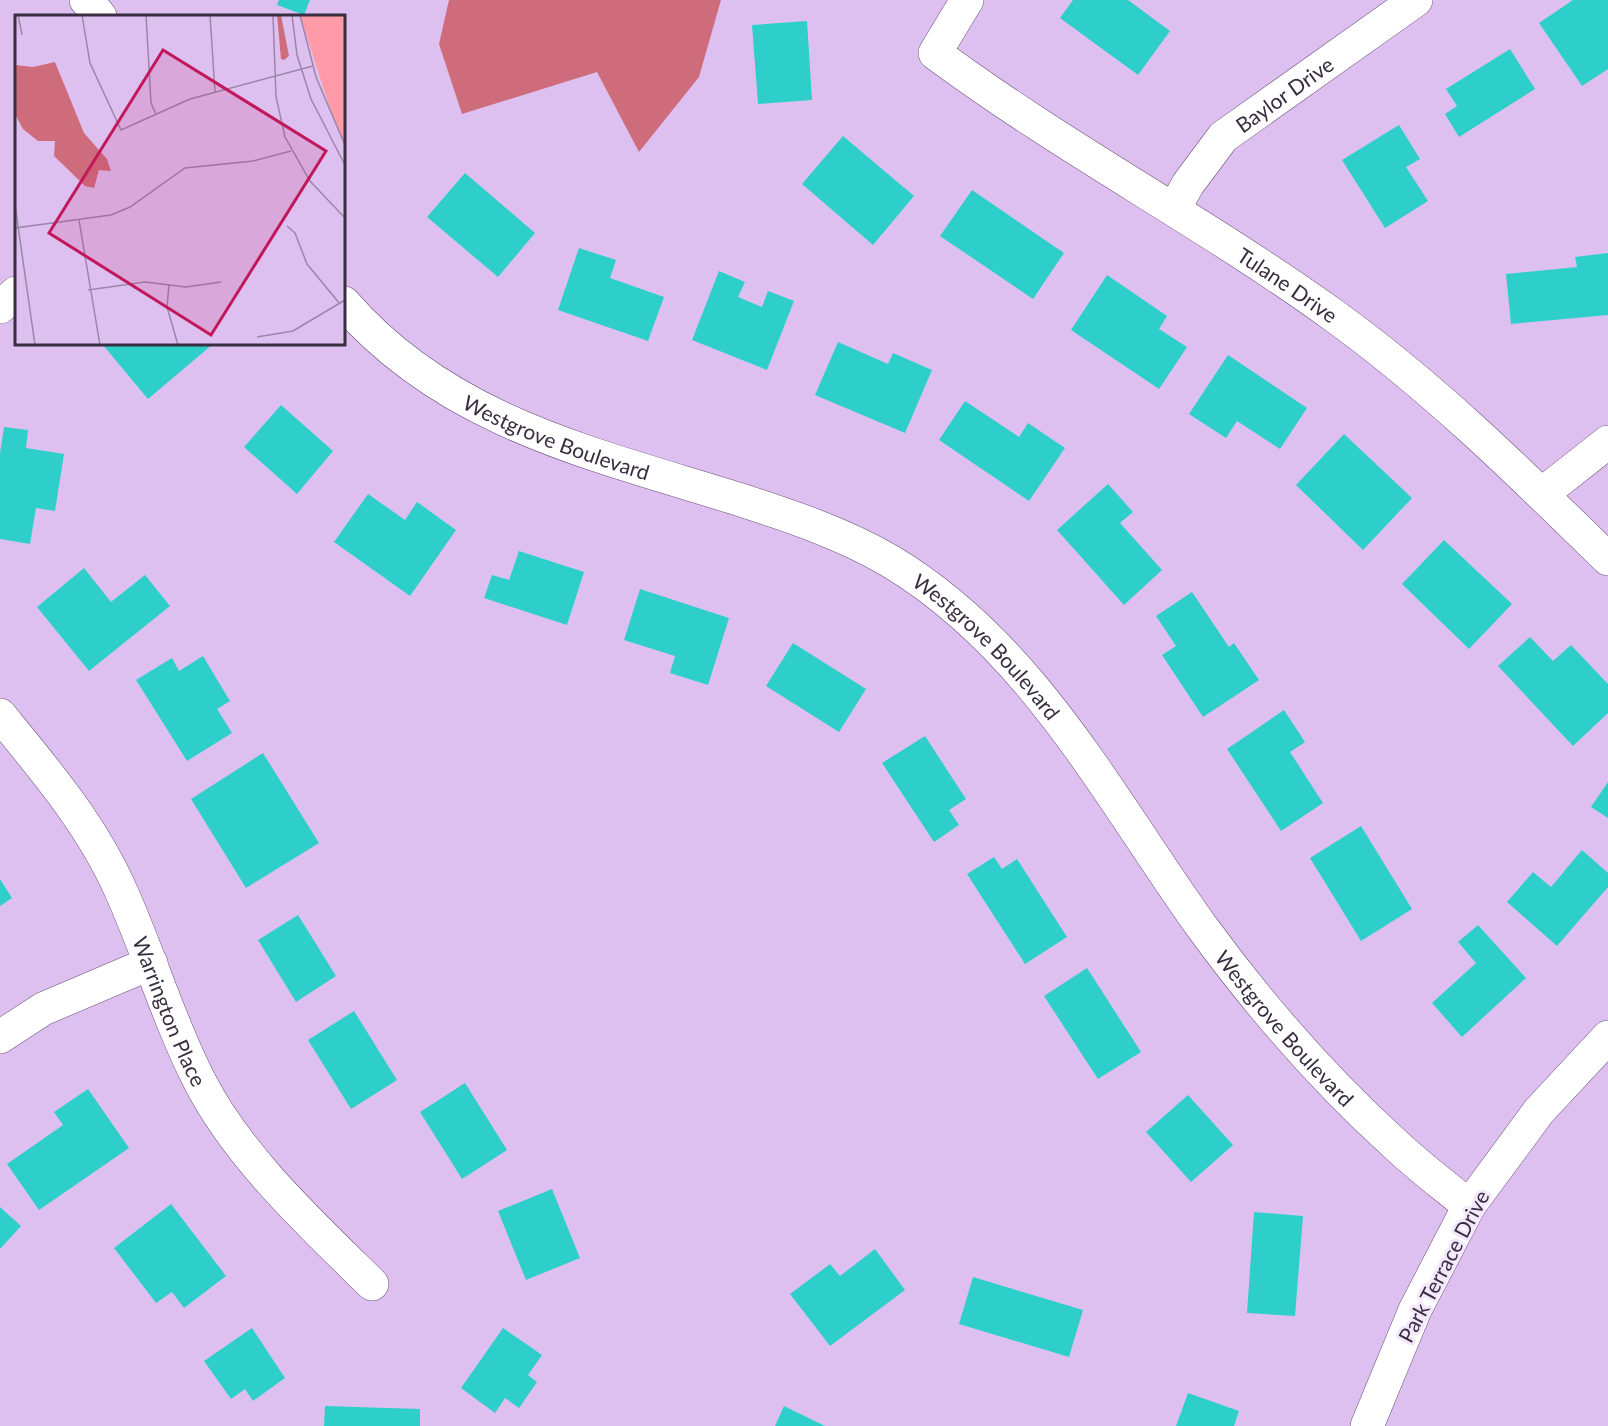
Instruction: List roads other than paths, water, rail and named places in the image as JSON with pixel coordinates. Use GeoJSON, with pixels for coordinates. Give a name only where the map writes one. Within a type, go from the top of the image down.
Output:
{"type":"FeatureCollection","features":[{"type":"Feature","properties":{"kind":"street"},"geometry":{"type":"LineString","coordinates":[[86,0],[99,15]]}},
{"type":"Feature","properties":{"kind":"street","name":"Tulane Drive"},"geometry":{"type":"LineString","coordinates":[[967,0],[935,53],[996,98],[1220,237],[1351,329],[1477,433],[1608,559]]}},
{"type":"Feature","properties":{"kind":"street","name":"Baylor Drive"},"geometry":{"type":"LineString","coordinates":[[1174,208],[1188,184],[1223,137],[1416,0]]}},
{"type":"Feature","properties":{"kind":"street"},"geometry":{"type":"LineString","coordinates":[[0,307],[15,294]]}},
{"type":"Feature","properties":{"kind":"street","name":"Westgrove Boulevard"},"geometry":{"type":"LineString","coordinates":[[345,304],[403,361],[456,397],[486,413],[544,438],[825,529],[889,561],[948,600],[996,644],[1035,688],[1202,926],[1262,1006],[1316,1066],[1396,1146],[1469,1206]]}},
{"type":"Feature","properties":{"kind":"street"},"geometry":{"type":"LineString","coordinates":[[1542,494],[1608,442]]}},
{"type":"Feature","properties":{"kind":"street","name":"Warrington Place"},"geometry":{"type":"LineString","coordinates":[[0,715],[47,772],[83,823],[121,890],[199,1081],[235,1137],[293,1205],[372,1284]]}},
{"type":"Feature","properties":{"kind":"street"},"geometry":{"type":"LineString","coordinates":[[0,1037],[43,1009],[151,963]]}},
{"type":"Feature","properties":{"kind":"street","name":"Park Terrace Drive"},"geometry":{"type":"LineString","coordinates":[[1367,1426],[1415,1310],[1469,1206],[1539,1111],[1608,1037]]}}]}
